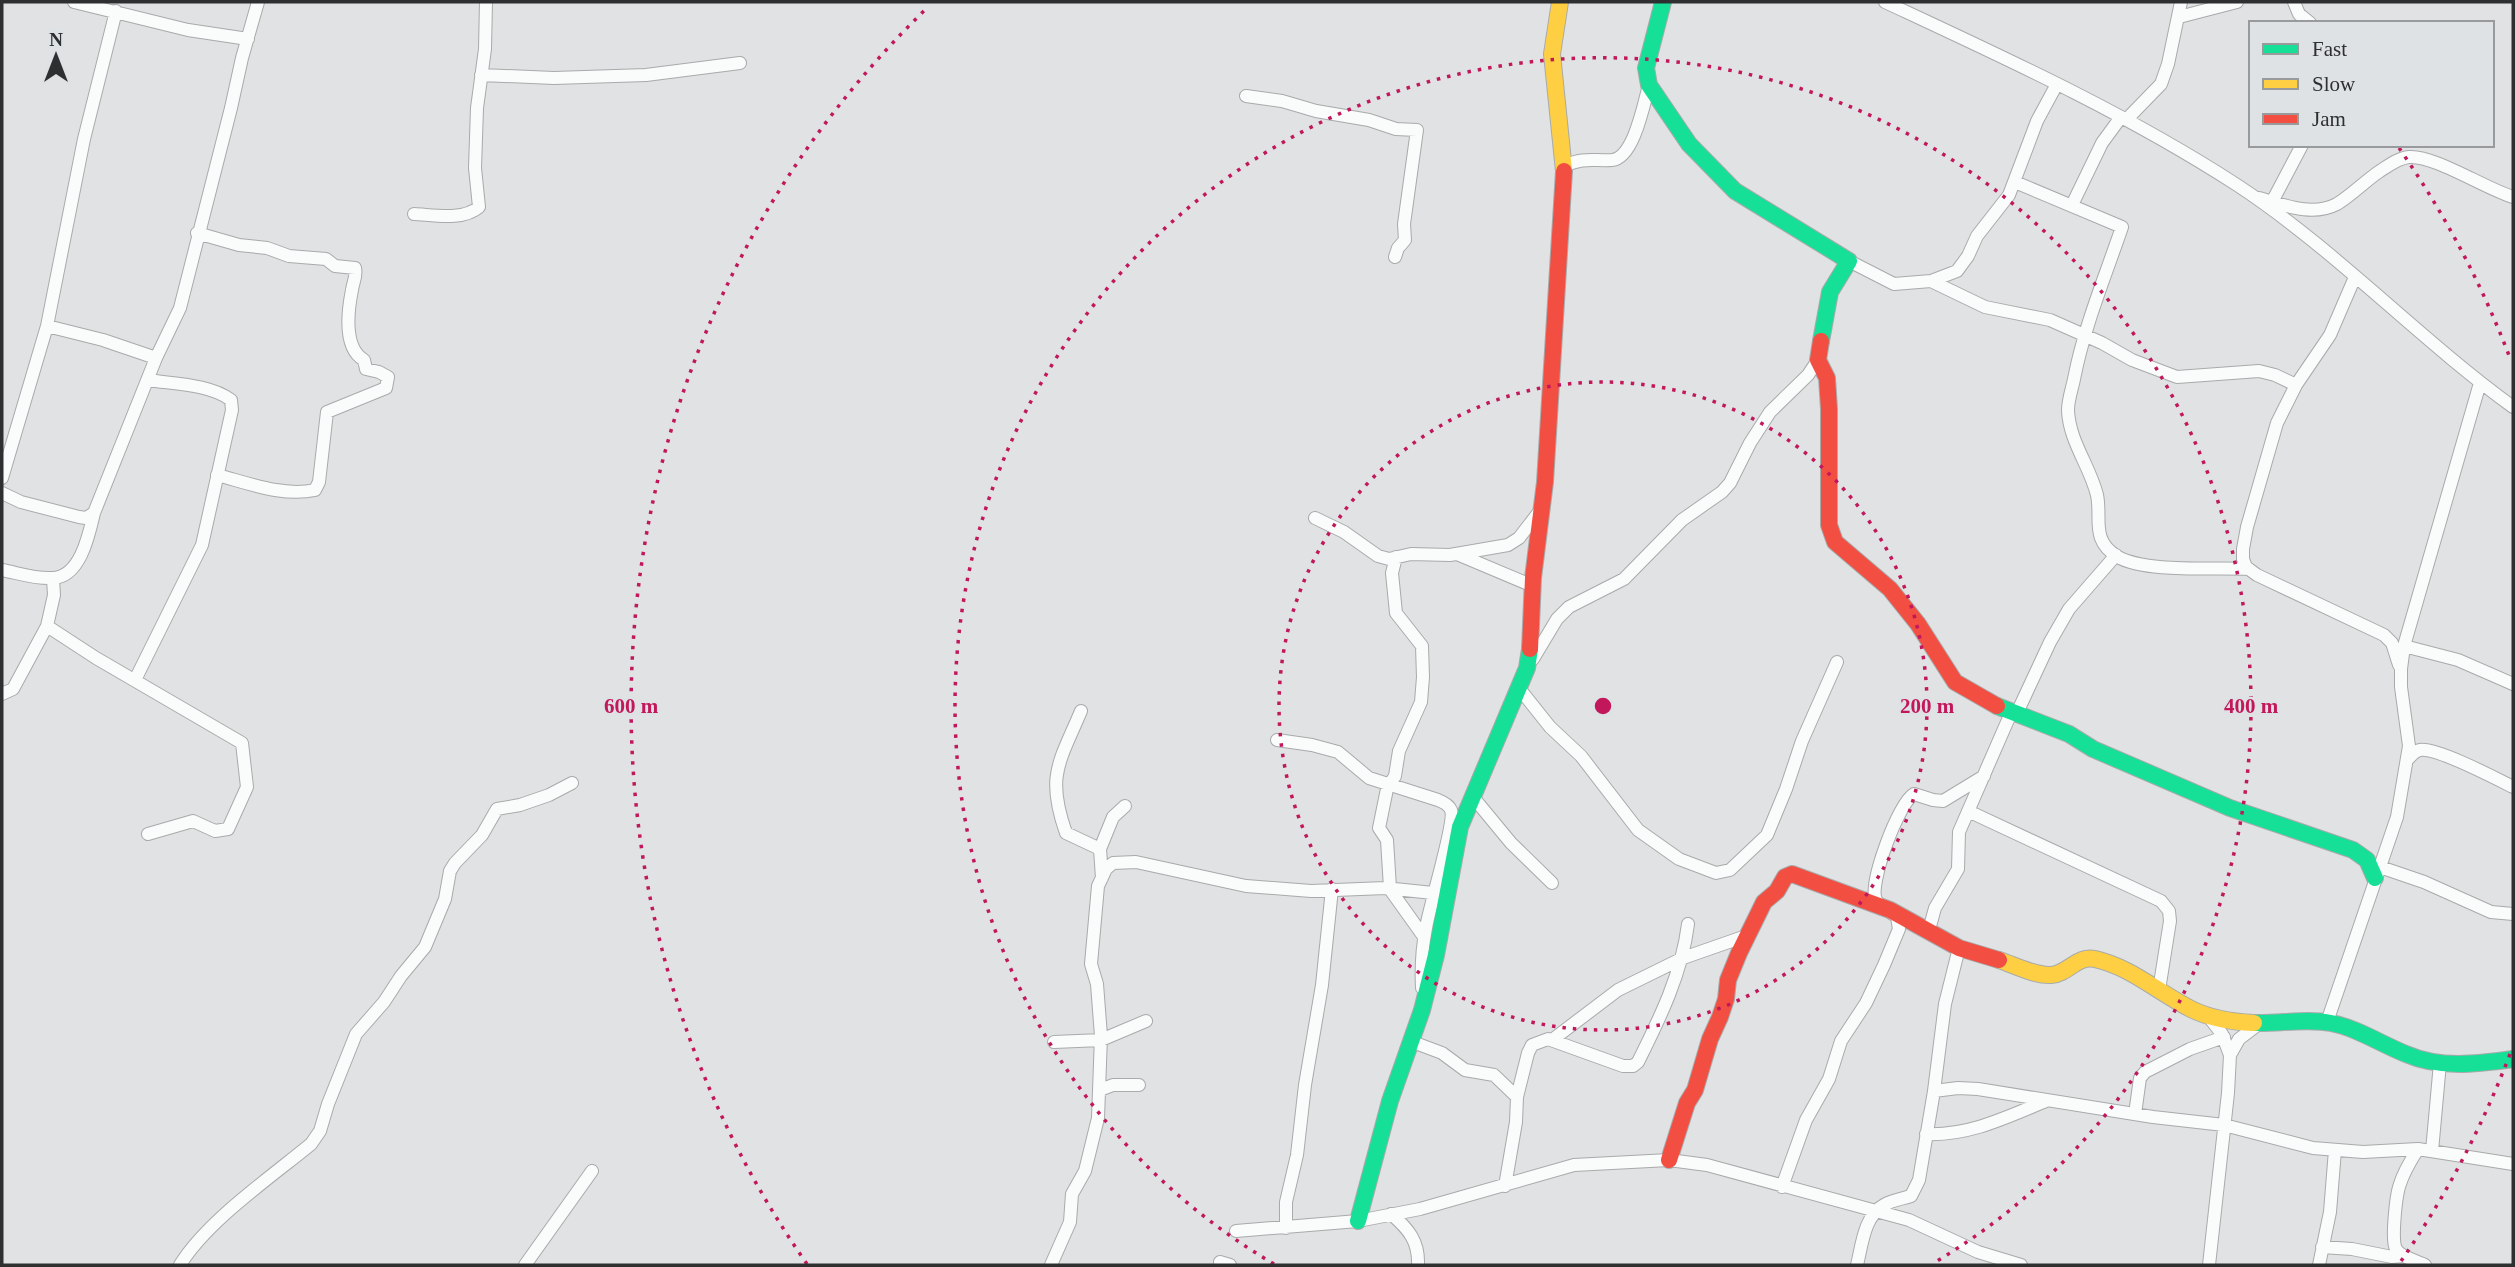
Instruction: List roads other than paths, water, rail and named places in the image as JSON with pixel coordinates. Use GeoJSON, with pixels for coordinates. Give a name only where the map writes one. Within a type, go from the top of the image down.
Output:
{"type":"FeatureCollection","features":[{"type":"Feature","properties":{"kind":"street"},"geometry":{"type":"LineString","coordinates":[[74,2],[188,30],[247,40]]}},
{"type":"Feature","properties":{"kind":"street"},"geometry":{"type":"LineString","coordinates":[[2,570],[53,579],[65,576],[77,563],[94,513],[156,358],[180,309],[197,233],[258,2]]}},
{"type":"Feature","properties":{"kind":"street"},"geometry":{"type":"LineString","coordinates":[[414,214],[458,215],[472,212],[478,207],[475,168],[477,108],[486,2]]}},
{"type":"Feature","properties":{"kind":"street"},"geometry":{"type":"LineString","coordinates":[[1527,668],[1542,508],[1564,166],[1552,54],[1560,2]]}},
{"type":"Feature","properties":{"kind":"street"},"geometry":{"type":"LineString","coordinates":[[1663,2],[1646,68],[1649,85],[1689,144],[1735,191],[1849,261],[1894,284],[1931,281],[1957,271],[1968,256],[1977,236],[2003,204],[2015,182],[2038,121],[2057,84]]}},
{"type":"Feature","properties":{"kind":"street"},"geometry":{"type":"LineString","coordinates":[[1885,2],[2124,118],[2250,195],[2313,241],[2480,383],[2513,407]]}},
{"type":"Feature","properties":{"kind":"street"},"geometry":{"type":"LineString","coordinates":[[2072,205],[2102,143],[2124,118],[2161,84],[2181,2]]}},
{"type":"Feature","properties":{"kind":"street"},"geometry":{"type":"LineString","coordinates":[[2179,17],[2236,2]]}},
{"type":"Feature","properties":{"kind":"street"},"geometry":{"type":"LineString","coordinates":[[2294,2],[2300,14],[2308,21]]}},
{"type":"Feature","properties":{"kind":"street"},"geometry":{"type":"LineString","coordinates":[[2,478],[47,326],[84,139],[116,11]]}},
{"type":"Feature","properties":{"kind":"street"},"geometry":{"type":"LineString","coordinates":[[481,75],[554,78],[646,75],[740,63]]}},
{"type":"Feature","properties":{"kind":"street"},"geometry":{"type":"LineString","coordinates":[[1564,166],[1583,159],[1614,160],[1625,155],[1635,135],[1649,85]]}},
{"type":"Feature","properties":{"kind":"street"},"geometry":{"type":"LineString","coordinates":[[1246,96],[1369,120],[1396,129],[1417,130],[1404,224],[1405,240],[1395,257]]}},
{"type":"Feature","properties":{"kind":"street"},"geometry":{"type":"LineString","coordinates":[[2272,202],[2301,147]]}},
{"type":"Feature","properties":{"kind":"street"},"geometry":{"type":"LineString","coordinates":[[2250,195],[2309,210],[2325,209],[2337,204],[2366,180],[2393,163],[2409,157],[2432,162],[2489,189],[2513,197]]}},
{"type":"Feature","properties":{"kind":"street"},"geometry":{"type":"LineString","coordinates":[[2015,182],[2122,227],[2079,352],[2068,409],[2074,442],[2087,466],[2097,495],[2097,526],[2101,536],[2116,555],[2140,564],[2163,568],[2249,569]]}},
{"type":"Feature","properties":{"kind":"street"},"geometry":{"type":"LineString","coordinates":[[197,233],[267,248],[289,256],[326,258],[331,264],[355,268],[348,326],[354,349],[364,360],[366,369],[388,377],[386,388],[327,412],[320,482],[315,490],[266,489],[217,475]]}},
{"type":"Feature","properties":{"kind":"street"},"geometry":{"type":"LineString","coordinates":[[1358,1221],[1390,1101],[1422,1010],[1436,955],[1461,827],[1527,668],[1557,619],[1569,607],[1624,579],[1682,520],[1730,483],[1750,443],[1770,412],[1808,375],[1818,360],[1830,292],[1849,261]]}},
{"type":"Feature","properties":{"kind":"street"},"geometry":{"type":"LineString","coordinates":[[2327,1023],[2397,817],[2410,736],[2400,669],[2392,643],[2384,635],[2257,575],[2243,559],[2247,527],[2277,423],[2296,385],[2330,335],[2355,277]]}},
{"type":"Feature","properties":{"kind":"street"},"geometry":{"type":"LineString","coordinates":[[1931,281],[1984,307],[2050,320],[2132,360],[2177,377],[2259,371],[2296,385]]}},
{"type":"Feature","properties":{"kind":"street"},"geometry":{"type":"LineString","coordinates":[[47,326],[103,340],[156,358]]}},
{"type":"Feature","properties":{"kind":"street"},"geometry":{"type":"LineString","coordinates":[[1818,360],[1827,378],[1829,525],[1832,538],[1890,589],[1918,624],[1955,682],[1979,698],[2069,734],[2093,749],[2219,804],[2353,850],[2377,872],[2424,882],[2491,912],[2513,914]]}},
{"type":"Feature","properties":{"kind":"street"},"geometry":{"type":"LineString","coordinates":[[135,680],[202,545],[232,410],[231,400],[204,389],[148,380]]}},
{"type":"Feature","properties":{"kind":"street"},"geometry":{"type":"LineString","coordinates":[[2400,669],[2404,646],[2480,383]]}},
{"type":"Feature","properties":{"kind":"street"},"geometry":{"type":"LineString","coordinates":[[2,493],[21,502],[79,517],[86,518],[94,513]]}},
{"type":"Feature","properties":{"kind":"street"},"geometry":{"type":"LineString","coordinates":[[1315,518],[1344,532],[1378,556],[1390,559],[1411,554],[1457,554],[1508,545],[1519,538],[1542,508]]}},
{"type":"Feature","properties":{"kind":"street"},"geometry":{"type":"LineString","coordinates":[[1457,554],[1533,586]]}},
{"type":"Feature","properties":{"kind":"street"},"geometry":{"type":"LineString","coordinates":[[1929,930],[1935,908],[1958,869],[1959,832],[1983,776],[2069,609],[2116,555]]}},
{"type":"Feature","properties":{"kind":"street"},"geometry":{"type":"LineString","coordinates":[[1396,557],[1392,573],[1396,613],[1422,646],[1423,677],[1421,702],[1399,751],[1395,776],[1389,784],[1379,828],[1387,840],[1390,888],[1424,937]]}},
{"type":"Feature","properties":{"kind":"street"},"geometry":{"type":"LineString","coordinates":[[2,694],[13,689],[47,626],[54,594],[53,579]]}},
{"type":"Feature","properties":{"kind":"street"},"geometry":{"type":"LineString","coordinates":[[47,626],[238,740],[243,746],[247,777],[244,794],[228,829],[215,831],[193,821],[148,834]]}},
{"type":"Feature","properties":{"kind":"street"},"geometry":{"type":"LineString","coordinates":[[2404,646],[2458,660],[2513,684]]}},
{"type":"Feature","properties":{"kind":"street"},"geometry":{"type":"LineString","coordinates":[[1519,688],[1550,727],[1581,756],[1638,830],[1679,859],[1716,873],[1730,870],[1767,835],[1802,741],[1837,662]]}},
{"type":"Feature","properties":{"kind":"street"},"geometry":{"type":"LineString","coordinates":[[1081,711],[1055,772],[1054,787],[1066,833],[1100,849]]}},
{"type":"Feature","properties":{"kind":"street"},"geometry":{"type":"LineString","coordinates":[[1277,740],[1338,752],[1351,760],[1369,778],[1438,800],[1451,810],[1452,826],[1424,937],[1422,1010]]}},
{"type":"Feature","properties":{"kind":"street"},"geometry":{"type":"LineString","coordinates":[[2407,760],[2415,752],[2426,750],[2513,787]]}},
{"type":"Feature","properties":{"kind":"street"},"geometry":{"type":"LineString","coordinates":[[1983,776],[1943,800],[1914,794],[1906,799],[1882,859],[1874,890],[1877,903],[1959,948],[2047,975],[2054,976],[2066,971],[2082,958],[2093,958],[2133,974],[2207,1016],[2232,1021],[2327,1023],[2421,1061],[2440,1063],[2513,1059]]}},
{"type":"Feature","properties":{"kind":"street"},"geometry":{"type":"LineString","coordinates":[[180,1265],[226,1214],[316,1137],[356,1034],[425,947],[444,899],[450,871],[482,835],[493,814],[499,808],[520,805],[572,783]]}},
{"type":"Feature","properties":{"kind":"street"},"geometry":{"type":"LineString","coordinates":[[1473,797],[1511,843],[1552,883]]}},
{"type":"Feature","properties":{"kind":"street"},"geometry":{"type":"LineString","coordinates":[[1102,879],[1100,849],[1113,817],[1125,806]]}},
{"type":"Feature","properties":{"kind":"street"},"geometry":{"type":"LineString","coordinates":[[1968,811],[2161,901],[2169,911],[2170,921],[2159,990]]}},
{"type":"Feature","properties":{"kind":"street"},"geometry":{"type":"LineString","coordinates":[[1051,1265],[1070,1222],[1072,1194],[1085,1171],[1098,1118],[1101,1040],[1097,984],[1091,964],[1098,886],[1112,863],[1136,862],[1246,886],[1311,891],[1390,888],[1433,893]]}},
{"type":"Feature","properties":{"kind":"street"},"geometry":{"type":"LineString","coordinates":[[1669,1160],[1726,999],[1728,980],[1746,936],[1764,902],[1777,891],[1785,877],[1792,874],[1890,910],[1897,918],[1899,929],[1871,993],[1841,1041],[1829,1079],[1806,1120],[1782,1187]]}},
{"type":"Feature","properties":{"kind":"street"},"geometry":{"type":"LineString","coordinates":[[1286,1228],[1286,1202],[1297,1155],[1304,1085],[1322,985],[1332,889]]}},
{"type":"Feature","properties":{"kind":"street"},"geometry":{"type":"LineString","coordinates":[[1506,1186],[1517,1097],[1532,1045],[1548,1039],[1623,1066],[1633,1066],[1638,1062],[1650,1037],[1683,958],[1688,924]]}},
{"type":"Feature","properties":{"kind":"street"},"geometry":{"type":"LineString","coordinates":[[1552,1040],[1618,990],[1683,958],[1746,936]]}},
{"type":"Feature","properties":{"kind":"street"},"geometry":{"type":"LineString","coordinates":[[1857,1265],[1869,1222],[1875,1211],[1914,1193],[1919,1180],[1945,1004],[1959,948]]}},
{"type":"Feature","properties":{"kind":"street"},"geometry":{"type":"LineString","coordinates":[[2207,1016],[2224,1037],[2230,1055],[2209,1265]]}},
{"type":"Feature","properties":{"kind":"street"},"geometry":{"type":"LineString","coordinates":[[1054,1042],[1101,1040],[1146,1021]]}},
{"type":"Feature","properties":{"kind":"street"},"geometry":{"type":"LineString","coordinates":[[2230,1055],[2239,1040],[2261,1022]]}},
{"type":"Feature","properties":{"kind":"street"},"geometry":{"type":"LineString","coordinates":[[2135,1114],[2140,1078],[2144,1072],[2190,1049],[2224,1037]]}},
{"type":"Feature","properties":{"kind":"street"},"geometry":{"type":"LineString","coordinates":[[1410,1041],[1442,1053],[1465,1070],[1494,1075],[1517,1097]]}},
{"type":"Feature","properties":{"kind":"street"},"geometry":{"type":"LineString","coordinates":[[2432,1151],[2440,1063]]}},
{"type":"Feature","properties":{"kind":"street"},"geometry":{"type":"LineString","coordinates":[[1100,1090],[1113,1085],[1139,1085]]}},
{"type":"Feature","properties":{"kind":"street"},"geometry":{"type":"LineString","coordinates":[[1934,1091],[1978,1089],[2224,1125],[2313,1148],[2363,1153],[2418,1149],[2513,1164]]}},
{"type":"Feature","properties":{"kind":"street"},"geometry":{"type":"LineString","coordinates":[[1926,1134],[1984,1126],[2049,1100]]}},
{"type":"Feature","properties":{"kind":"street"},"geometry":{"type":"LineString","coordinates":[[2400,1259],[2395,1246],[2395,1196],[2400,1177],[2418,1149]]}},
{"type":"Feature","properties":{"kind":"street"},"geometry":{"type":"LineString","coordinates":[[2319,1265],[2330,1212],[2335,1150]]}},
{"type":"Feature","properties":{"kind":"street"},"geometry":{"type":"LineString","coordinates":[[1236,1231],[1358,1221],[1506,1186],[1540,1173],[1574,1165],[1669,1160],[1699,1163],[1909,1220],[1980,1259],[2021,1265]]}},
{"type":"Feature","properties":{"kind":"street"},"geometry":{"type":"LineString","coordinates":[[524,1265],[592,1171]]}},
{"type":"Feature","properties":{"kind":"street"},"geometry":{"type":"LineString","coordinates":[[1391,1214],[1413,1236],[1418,1265]]}},
{"type":"Feature","properties":{"kind":"street"},"geometry":{"type":"LineString","coordinates":[[2322,1247],[2352,1249],[2425,1265]]}}]}
